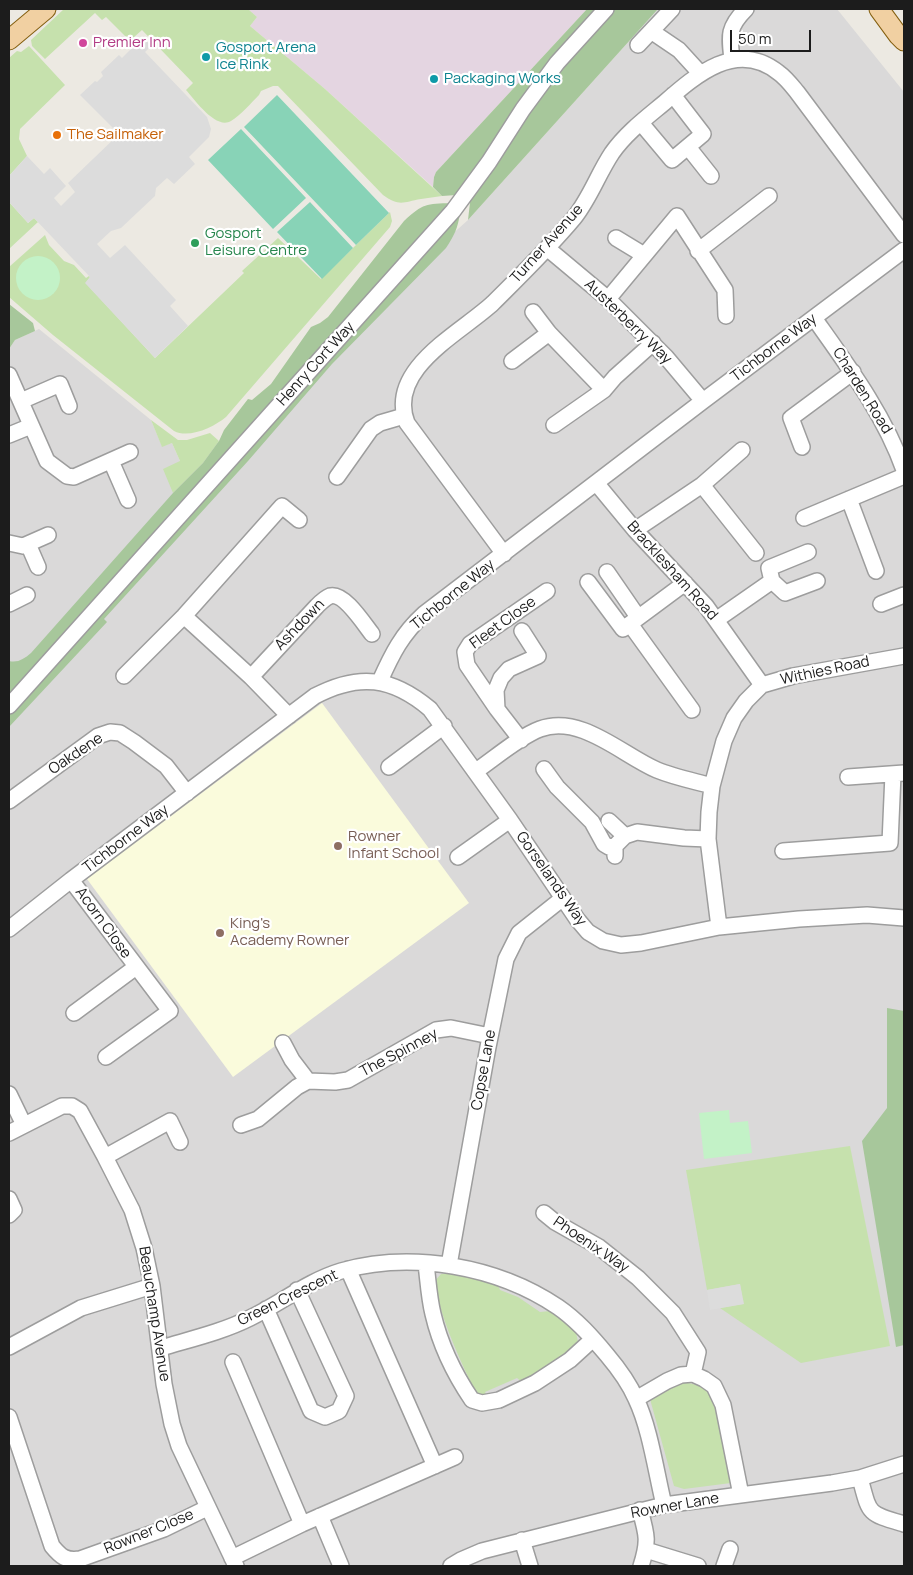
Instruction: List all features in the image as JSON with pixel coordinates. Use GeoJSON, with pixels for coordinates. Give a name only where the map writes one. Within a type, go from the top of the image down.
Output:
{"type":"FeatureCollection","features":[{"type":"Feature","properties":{"kind":"main road"},"geometry":{"type":"LineString","coordinates":[[9,40],[46,9]]}},
{"type":"Feature","properties":{"kind":"main road"},"geometry":{"type":"LineString","coordinates":[[884,15],[904,41]]}},
{"type":"Feature","properties":{"kind":"main road"},"geometry":{"type":"LineString","coordinates":[[884,15],[904,46]]}},
{"type":"Feature","properties":{"kind":"street","name":"Henry Cort Way"},"geometry":{"type":"LineString","coordinates":[[9,706],[453,211],[489,162],[523,108],[551,70],[606,9]]}},
{"type":"Feature","properties":{"kind":"street"},"geometry":{"type":"LineString","coordinates":[[638,45],[672,9]]}},
{"type":"Feature","properties":{"kind":"street"},"geometry":{"type":"LineString","coordinates":[[732,60],[731,27],[736,18],[746,9]]}},
{"type":"Feature","properties":{"kind":"street"},"geometry":{"type":"LineString","coordinates":[[651,31],[679,50],[700,73]]}},
{"type":"Feature","properties":{"kind":"street","name":"Turner Avenue"},"geometry":{"type":"LineString","coordinates":[[404,416],[403,408],[407,385],[426,358],[490,305],[547,248],[574,218],[587,200],[612,153],[624,139],[672,95],[700,73],[718,63],[732,60],[748,60],[764,64],[780,73],[798,92],[904,234]]}},
{"type":"Feature","properties":{"kind":"street"},"geometry":{"type":"LineString","coordinates":[[641,123],[672,160],[688,147],[702,134],[672,95]]}},
{"type":"Feature","properties":{"kind":"street"},"geometry":{"type":"LineString","coordinates":[[688,147],[711,176]]}},
{"type":"Feature","properties":{"kind":"street"},"geometry":{"type":"LineString","coordinates":[[698,251],[769,196]]}},
{"type":"Feature","properties":{"kind":"street"},"geometry":{"type":"LineString","coordinates":[[608,299],[677,216],[725,290],[726,316]]}},
{"type":"Feature","properties":{"kind":"street"},"geometry":{"type":"LineString","coordinates":[[616,238],[644,255]]}},
{"type":"Feature","properties":{"kind":"street","name":"Austerberry Way"},"geometry":{"type":"LineString","coordinates":[[547,248],[608,299],[653,343],[703,401]]}},
{"type":"Feature","properties":{"kind":"street","name":"Tichborne Way"},"geometry":{"type":"LineString","coordinates":[[9,929],[315,696],[330,688],[365,680],[380,681],[390,657],[412,626],[703,401],[814,318],[901,259]]}},
{"type":"Feature","properties":{"kind":"street"},"geometry":{"type":"LineString","coordinates":[[533,312],[549,333],[604,390]]}},
{"type":"Feature","properties":{"kind":"street","name":"Charden Road"},"geometry":{"type":"LineString","coordinates":[[814,318],[877,411],[904,471]]}},
{"type":"Feature","properties":{"kind":"street"},"geometry":{"type":"LineString","coordinates":[[512,361],[549,333]]}},
{"type":"Feature","properties":{"kind":"street"},"geometry":{"type":"LineString","coordinates":[[554,425],[604,390],[615,377],[653,343]]}},
{"type":"Feature","properties":{"kind":"street"},"geometry":{"type":"LineString","coordinates":[[802,447],[791,418],[852,372]]}},
{"type":"Feature","properties":{"kind":"street"},"geometry":{"type":"LineString","coordinates":[[9,375],[47,461],[67,476],[74,477],[130,452]]}},
{"type":"Feature","properties":{"kind":"street"},"geometry":{"type":"LineString","coordinates":[[20,401],[60,384],[69,406]]}},
{"type":"Feature","properties":{"kind":"street"},"geometry":{"type":"LineString","coordinates":[[337,476],[371,429],[404,416],[412,431],[504,554]]}},
{"type":"Feature","properties":{"kind":"street"},"geometry":{"type":"LineString","coordinates":[[9,436],[31,426]]}},
{"type":"Feature","properties":{"kind":"street"},"geometry":{"type":"LineString","coordinates":[[635,530],[702,484],[742,450]]}},
{"type":"Feature","properties":{"kind":"street"},"geometry":{"type":"LineString","coordinates":[[111,461],[128,500]]}},
{"type":"Feature","properties":{"kind":"street"},"geometry":{"type":"LineString","coordinates":[[804,518],[849,499],[904,471]]}},
{"type":"Feature","properties":{"kind":"street","name":"Bracklesham Road"},"geometry":{"type":"LineString","coordinates":[[597,484],[635,530],[685,583],[716,620],[762,685]]}},
{"type":"Feature","properties":{"kind":"street"},"geometry":{"type":"LineString","coordinates":[[702,484],[756,553]]}},
{"type":"Feature","properties":{"kind":"street"},"geometry":{"type":"LineString","coordinates":[[849,499],[876,571]]}},
{"type":"Feature","properties":{"kind":"street"},"geometry":{"type":"LineString","coordinates":[[124,676],[184,616],[282,506],[299,520]]}},
{"type":"Feature","properties":{"kind":"street"},"geometry":{"type":"LineString","coordinates":[[9,543],[23,546],[48,535]]}},
{"type":"Feature","properties":{"kind":"street"},"geometry":{"type":"LineString","coordinates":[[28,544],[38,568]]}},
{"type":"Feature","properties":{"kind":"street"},"geometry":{"type":"LineString","coordinates":[[808,552],[769,568],[772,581],[785,593],[817,581]]}},
{"type":"Feature","properties":{"kind":"street"},"geometry":{"type":"LineString","coordinates":[[608,572],[634,620],[692,710]]}},
{"type":"Feature","properties":{"kind":"street"},"geometry":{"type":"LineString","coordinates":[[716,620],[772,581]]}},
{"type":"Feature","properties":{"kind":"street"},"geometry":{"type":"LineString","coordinates":[[588,582],[623,629],[685,583]]}},
{"type":"Feature","properties":{"kind":"street","name":"Fleet Close"},"geometry":{"type":"LineString","coordinates":[[521,740],[467,665],[465,652],[470,644],[547,591]]}},
{"type":"Feature","properties":{"kind":"street"},"geometry":{"type":"LineString","coordinates":[[9,604],[27,595]]}},
{"type":"Feature","properties":{"kind":"street"},"geometry":{"type":"LineString","coordinates":[[881,604],[904,595]]}},
{"type":"Feature","properties":{"kind":"street","name":"Ashdown"},"geometry":{"type":"LineString","coordinates":[[251,677],[317,606],[330,596],[336,596],[347,602],[372,634]]}},
{"type":"Feature","properties":{"kind":"street"},"geometry":{"type":"LineString","coordinates":[[184,616],[251,677],[289,716]]}},
{"type":"Feature","properties":{"kind":"street","name":"Fleet Close"},"geometry":{"type":"LineString","coordinates":[[497,708],[496,690],[501,678],[509,669],[538,656],[522,631]]}},
{"type":"Feature","properties":{"kind":"street","name":"Withies Road"},"geometry":{"type":"LineString","coordinates":[[719,927],[708,839],[712,786],[724,741],[734,718],[746,701],[762,685],[793,676],[904,656]]}},
{"type":"Feature","properties":{"kind":"street","name":"Gorselands Way"},"geometry":{"type":"LineString","coordinates":[[380,681],[400,688],[430,709],[476,771],[562,898],[588,932],[603,941],[621,944],[641,943],[719,927],[799,919],[867,915],[904,918]]}},
{"type":"Feature","properties":{"kind":"street"},"geometry":{"type":"LineString","coordinates":[[389,767],[444,726]]}},
{"type":"Feature","properties":{"kind":"street"},"geometry":{"type":"LineString","coordinates":[[476,771],[541,728],[561,726],[588,731],[656,770],[712,786]]}},
{"type":"Feature","properties":{"kind":"street","name":"Oakdene"},"geometry":{"type":"LineString","coordinates":[[9,801],[98,736],[110,732],[120,733],[166,766],[187,793]]}},
{"type":"Feature","properties":{"kind":"street"},"geometry":{"type":"LineString","coordinates":[[544,769],[557,787],[592,822],[604,844],[608,847],[618,846],[638,832],[708,839]]}},
{"type":"Feature","properties":{"kind":"street"},"geometry":{"type":"LineString","coordinates":[[783,850],[890,843],[898,774],[848,777]]}},
{"type":"Feature","properties":{"kind":"street"},"geometry":{"type":"LineString","coordinates":[[458,857],[510,820]]}},
{"type":"Feature","properties":{"kind":"street"},"geometry":{"type":"LineString","coordinates":[[609,821],[618,846]]}},
{"type":"Feature","properties":{"kind":"street","name":"Acorn Close"},"geometry":{"type":"LineString","coordinates":[[71,880],[170,1011],[106,1057]]}},
{"type":"Feature","properties":{"kind":"street","name":"Copse Lane"},"geometry":{"type":"LineString","coordinates":[[450,1265],[490,1036],[506,959],[519,933],[562,898]]}},
{"type":"Feature","properties":{"kind":"street","name":"Acorn Close"},"geometry":{"type":"LineString","coordinates":[[74,1012],[136,967]]}},
{"type":"Feature","properties":{"kind":"street","name":"The Spinney"},"geometry":{"type":"LineString","coordinates":[[308,1081],[336,1082],[348,1080],[436,1030],[451,1028],[490,1036]]}},
{"type":"Feature","properties":{"kind":"street"},"geometry":{"type":"LineString","coordinates":[[241,1125],[260,1125],[297,1087],[308,1081],[292,1060],[283,1043]]}},
{"type":"Feature","properties":{"kind":"street"},"geometry":{"type":"LineString","coordinates":[[9,1094],[24,1125]]}},
{"type":"Feature","properties":{"kind":"street","name":"Beauchamp Avenue"},"geometry":{"type":"LineString","coordinates":[[9,1133],[62,1106],[72,1106],[80,1111],[105,1157],[132,1210],[139,1229],[152,1286],[164,1384],[172,1424],[179,1446],[234,1562]]}},
{"type":"Feature","properties":{"kind":"street"},"geometry":{"type":"LineString","coordinates":[[105,1157],[170,1121],[180,1142]]}},
{"type":"Feature","properties":{"kind":"street"},"geometry":{"type":"LineString","coordinates":[[9,1199],[14,1210],[9,1214]]}},
{"type":"Feature","properties":{"kind":"street","name":"Phoenix Way"},"geometry":{"type":"LineString","coordinates":[[544,1213],[555,1222],[598,1247],[638,1278],[672,1313],[698,1352],[693,1374]]}},
{"type":"Feature","properties":{"kind":"street","name":"Green Crescent"},"geometry":{"type":"LineString","coordinates":[[160,1348],[229,1327],[266,1309],[297,1290],[348,1269],[378,1264],[426,1264],[450,1265],[481,1271],[534,1293],[564,1312],[593,1339],[625,1380],[636,1399],[644,1419],[664,1505]]}},
{"type":"Feature","properties":{"kind":"street"},"geometry":{"type":"LineString","coordinates":[[426,1264],[433,1314],[440,1336],[462,1385],[472,1400],[482,1403],[499,1400],[535,1383],[570,1360],[593,1339]]}},
{"type":"Feature","properties":{"kind":"street"},"geometry":{"type":"LineString","coordinates":[[348,1269],[435,1466]]}},
{"type":"Feature","properties":{"kind":"street"},"geometry":{"type":"LineString","coordinates":[[9,1347],[81,1308],[152,1286]]}},
{"type":"Feature","properties":{"kind":"street"},"geometry":{"type":"LineString","coordinates":[[266,1309],[311,1411],[325,1417],[339,1411],[346,1396],[297,1290]]}},
{"type":"Feature","properties":{"kind":"street"},"geometry":{"type":"LineString","coordinates":[[233,1362],[302,1524]]}},
{"type":"Feature","properties":{"kind":"street"},"geometry":{"type":"LineString","coordinates":[[636,1399],[681,1375],[693,1374],[714,1386],[723,1405],[741,1495]]}},
{"type":"Feature","properties":{"kind":"street","name":"Rowner Close"},"geometry":{"type":"LineString","coordinates":[[9,1417],[52,1546],[60,1556],[70,1560],[80,1559],[164,1529],[207,1508]]}},
{"type":"Feature","properties":{"kind":"street"},"geometry":{"type":"LineString","coordinates":[[234,1562],[302,1524],[455,1457]]}},
{"type":"Feature","properties":{"kind":"street","name":"Rowner Lane"},"geometry":{"type":"LineString","coordinates":[[451,1566],[482,1551],[640,1510],[664,1505],[802,1488],[860,1478],[904,1464]]}},
{"type":"Feature","properties":{"kind":"street"},"geometry":{"type":"LineString","coordinates":[[860,1478],[869,1509],[874,1514],[904,1524]]}},
{"type":"Feature","properties":{"kind":"street"},"geometry":{"type":"LineString","coordinates":[[640,1510],[647,1535],[646,1550],[641,1566]]}},
{"type":"Feature","properties":{"kind":"street"},"geometry":{"type":"LineString","coordinates":[[320,1516],[341,1566]]}},
{"type":"Feature","properties":{"kind":"street"},"geometry":{"type":"LineString","coordinates":[[522,1540],[530,1566]]}},
{"type":"Feature","properties":{"kind":"street"},"geometry":{"type":"LineString","coordinates":[[724,1566],[730,1549]]}},
{"type":"Feature","properties":{"kind":"street"},"geometry":{"type":"LineString","coordinates":[[646,1550],[698,1566]]}},
{"type":"Feature","properties":{"kind":"shaded area","name":"Packaging Works"},"geometry":{"type":"Polygon","coordinates":[[[248,9],[587,9],[436,172],[433,187],[325,89],[250,26],[257,17],[248,9]]]}},
{"type":"Feature","properties":{"kind":"shaded area"},"geometry":{"type":"Polygon","coordinates":[[[658,9],[837,9],[904,92],[904,1566],[9,1566],[9,349],[15,340],[39,329],[151,420],[162,446],[172,443],[180,461],[223,440],[468,220],[658,9]]]}},
{"type":"Feature","properties":{"kind":"shaded area"},"geometry":{"type":"Polygon","coordinates":[[[143,37],[151,46],[145,52],[207,117],[211,129],[209,137],[189,157],[195,164],[174,184],[167,178],[156,188],[155,196],[121,228],[111,231],[97,244],[110,258],[125,245],[176,300],[170,306],[188,326],[155,358],[85,283],[90,277],[34,218],[28,223],[9,202],[9,176],[27,156],[44,174],[50,168],[66,186],[54,198],[61,206],[75,192],[68,183],[119,134],[80,95],[103,76],[101,72],[119,55],[122,58],[143,37]]]}},
{"type":"Feature","properties":{"kind":"shaded area"},"geometry":{"type":"Polygon","coordinates":[[[322,703],[469,903],[233,1077],[87,879],[322,703]]]}},
{"type":"Feature","properties":{"kind":"shaded area"},"geometry":{"type":"Polygon","coordinates":[[[740,1284],[744,1304],[710,1310],[707,1290],[740,1284]]]}},
{"type":"Feature","properties":{"kind":"green space"},"geometry":{"type":"Polygon","coordinates":[[[64,9],[248,9],[257,17],[250,26],[325,89],[442,196],[402,203],[383,195],[278,86],[261,91],[246,109],[231,121],[225,123],[213,118],[200,107],[186,90],[193,83],[142,30],[133,38],[125,36],[106,17],[102,20],[95,13],[45,59],[32,46],[31,40],[64,9]]]}},
{"type":"Feature","properties":{"kind":"green space"},"geometry":{"type":"Polygon","coordinates":[[[587,9],[658,9],[468,220],[471,194],[442,196],[433,187],[436,172],[587,9]]]}},
{"type":"Feature","properties":{"kind":"green space"},"geometry":{"type":"Polygon","coordinates":[[[29,46],[65,85],[20,129],[19,139],[27,156],[9,176],[9,58],[17,51],[21,52],[29,46]]]}},
{"type":"Feature","properties":{"kind":"green space"},"geometry":{"type":"Polygon","coordinates":[[[277,95],[389,213],[356,245],[244,127],[277,95]]]}},
{"type":"Feature","properties":{"kind":"green space"},"geometry":{"type":"Polygon","coordinates":[[[241,129],[306,198],[273,229],[208,160],[241,129]]]}},
{"type":"Feature","properties":{"kind":"green space"},"geometry":{"type":"Polygon","coordinates":[[[9,202],[28,223],[34,218],[38,222],[9,249],[9,202]]]}},
{"type":"Feature","properties":{"kind":"green space"},"geometry":{"type":"Polygon","coordinates":[[[310,202],[353,248],[322,279],[277,232],[310,202]]]}},
{"type":"Feature","properties":{"kind":"green space"},"geometry":{"type":"Polygon","coordinates":[[[452,203],[460,213],[455,232],[446,248],[332,364],[248,461],[104,619],[107,622],[9,727],[9,661],[21,660],[31,653],[173,493],[203,463],[219,441],[224,430],[248,399],[252,400],[271,384],[311,327],[328,317],[404,221],[425,206],[452,203]]]}},
{"type":"Feature","properties":{"kind":"green space"},"geometry":{"type":"Polygon","coordinates":[[[390,212],[392,221],[390,227],[226,417],[215,425],[194,433],[187,434],[174,431],[53,335],[9,297],[9,267],[45,235],[49,245],[64,261],[74,265],[86,278],[90,277],[86,283],[155,358],[244,273],[242,271],[278,238],[321,279],[390,212]]]}},
{"type":"Feature","properties":{"kind":"green space"},"geometry":{"type":"Polygon","coordinates":[[[38,256],[50,260],[56,266],[60,278],[56,290],[50,296],[38,300],[26,296],[20,290],[16,278],[20,266],[26,260],[38,256]]]}},
{"type":"Feature","properties":{"kind":"green space"},"geometry":{"type":"Polygon","coordinates":[[[9,304],[33,323],[35,331],[15,340],[9,349],[9,304]]]}},
{"type":"Feature","properties":{"kind":"green space"},"geometry":{"type":"Polygon","coordinates":[[[151,420],[178,440],[187,440],[210,433],[219,441],[203,463],[173,493],[163,469],[180,461],[172,443],[162,447],[151,420]]]}},
{"type":"Feature","properties":{"kind":"green space"},"geometry":{"type":"Polygon","coordinates":[[[887,1008],[904,1011],[904,1345],[896,1347],[862,1141],[887,1108],[887,1008]]]}},
{"type":"Feature","properties":{"kind":"green space"},"geometry":{"type":"Polygon","coordinates":[[[729,1110],[730,1123],[748,1121],[752,1153],[704,1159],[699,1113],[729,1110]]]}},
{"type":"Feature","properties":{"kind":"green space"},"geometry":{"type":"Polygon","coordinates":[[[850,1146],[890,1346],[801,1363],[720,1308],[743,1304],[740,1284],[707,1290],[686,1170],[850,1146]]]}},
{"type":"Feature","properties":{"kind":"green space"},"geometry":{"type":"Polygon","coordinates":[[[451,1273],[497,1283],[500,1290],[518,1297],[540,1312],[550,1311],[576,1332],[578,1342],[570,1355],[523,1383],[517,1378],[485,1392],[488,1397],[474,1394],[466,1386],[470,1381],[449,1333],[440,1308],[434,1282],[441,1274],[451,1273]]]}},
{"type":"Feature","properties":{"kind":"green space"},"geometry":{"type":"Polygon","coordinates":[[[681,1381],[708,1388],[715,1398],[731,1483],[684,1489],[674,1486],[650,1399],[681,1381]]]}},
{"type":"Feature","properties":{"kind":"place","name":"Premier Inn"},"geometry":{"type":"Point","coordinates":[83,43]}},
{"type":"Feature","properties":{"kind":"place","name":"Gosport Arena Ice Rink"},"geometry":{"type":"Point","coordinates":[206,57]}},
{"type":"Feature","properties":{"kind":"place","name":"Packaging Works"},"geometry":{"type":"Point","coordinates":[434,79]}},
{"type":"Feature","properties":{"kind":"place","name":"The Sailmaker"},"geometry":{"type":"Point","coordinates":[57,135]}},
{"type":"Feature","properties":{"kind":"place","name":"Gosport Leisure Centre"},"geometry":{"type":"Point","coordinates":[195,243]}},
{"type":"Feature","properties":{"kind":"place","name":"Rowner Infant School"},"geometry":{"type":"Point","coordinates":[338,846]}},
{"type":"Feature","properties":{"kind":"place","name":"King's Academy Rowner"},"geometry":{"type":"Point","coordinates":[220,933]}}]}
